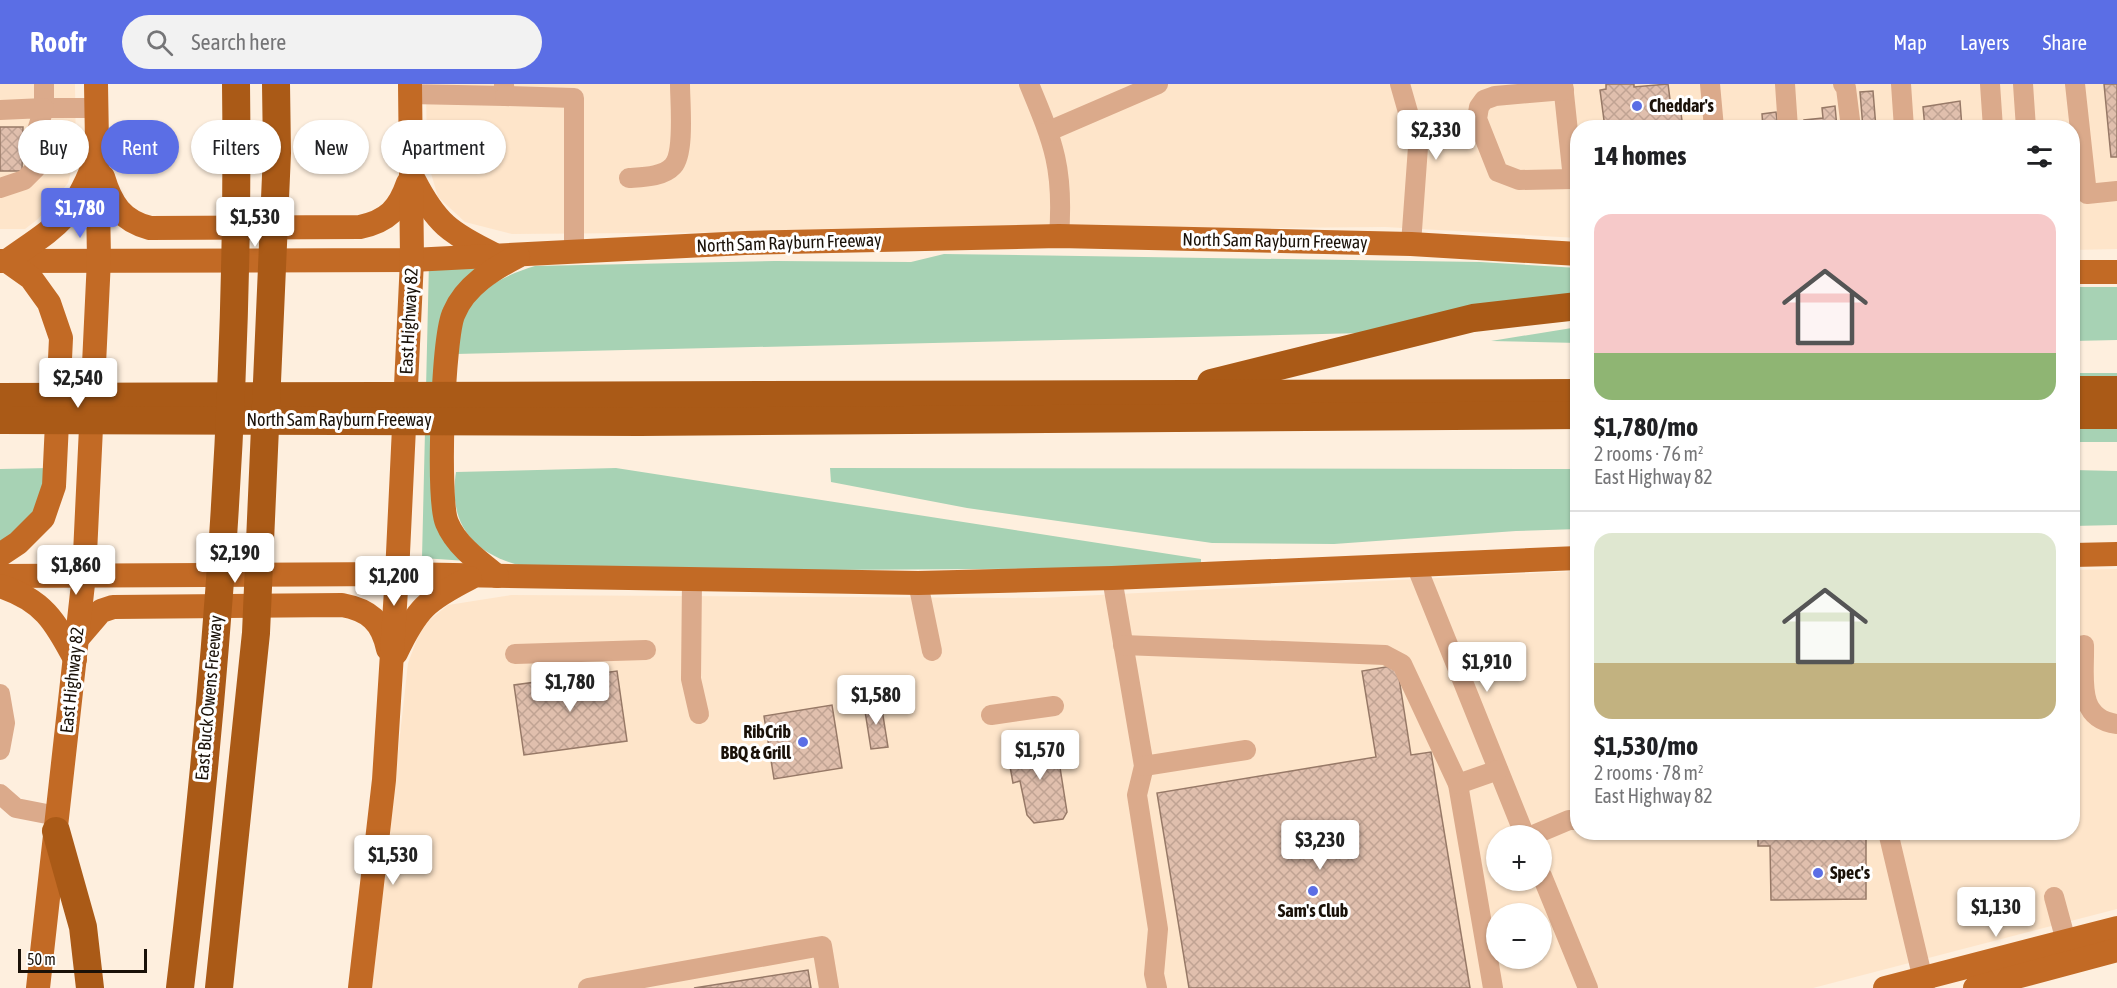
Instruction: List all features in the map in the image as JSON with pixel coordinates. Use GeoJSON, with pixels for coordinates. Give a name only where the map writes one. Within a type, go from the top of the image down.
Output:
{"type":"FeatureCollection","features":[{"type":"Feature","properties":{"kind":"highway","name":"East Buck Owens Freeway"},"geometry":{"type":"LineString","coordinates":[[180,988],[216,636],[230,420],[237,151],[236,84]]}},
{"type":"Feature","properties":{"kind":"highway"},"geometry":{"type":"LineString","coordinates":[[219,988],[256,633],[277,153],[276,84]]}},
{"type":"Feature","properties":{"kind":"highway"},"geometry":{"type":"LineString","coordinates":[[1166,394],[1473,318],[1570,307]]}},
{"type":"Feature","properties":{"kind":"highway"},"geometry":{"type":"LineString","coordinates":[[2080,390],[2117,390]]}},
{"type":"Feature","properties":{"kind":"highway","name":"North Sam Rayburn Freeway"},"geometry":{"type":"LineString","coordinates":[[0,397],[32,408],[490,408],[1166,394],[1570,393]]}},
{"type":"Feature","properties":{"kind":"highway","name":"North Sam Rayburn Freeway"},"geometry":{"type":"LineString","coordinates":[[0,420],[32,408]]}},
{"type":"Feature","properties":{"kind":"highway","name":"North Sam Rayburn Freeway"},"geometry":{"type":"LineString","coordinates":[[490,408],[640,422],[1570,416]]}},
{"type":"Feature","properties":{"kind":"highway"},"geometry":{"type":"LineString","coordinates":[[2080,415],[2117,416]]}},
{"type":"Feature","properties":{"kind":"highway"},"geometry":{"type":"LineString","coordinates":[[57,824],[83,927],[90,988]]}},
{"type":"Feature","properties":{"kind":"main road","name":"East Highway 82"},"geometry":{"type":"LineString","coordinates":[[38,988],[84,575],[99,259],[96,84]]}},
{"type":"Feature","properties":{"kind":"main road","name":"East Highway 82"},"geometry":{"type":"LineString","coordinates":[[360,988],[384,780],[397,574],[412,260],[410,89]]}},
{"type":"Feature","properties":{"kind":"main road"},"geometry":{"type":"LineString","coordinates":[[97,154],[108,196],[121,215],[134,224],[150,228],[360,227],[377,224],[389,217],[403,198],[411,175]]}},
{"type":"Feature","properties":{"kind":"main road"},"geometry":{"type":"LineString","coordinates":[[0,555],[18,543],[42,518],[54,486],[61,338],[49,303],[31,278],[3,261],[63,220],[81,197],[97,154]]}},
{"type":"Feature","properties":{"kind":"main road"},"geometry":{"type":"LineString","coordinates":[[411,175],[428,208],[440,222],[462,239],[495,255]]}},
{"type":"Feature","properties":{"kind":"main road","name":"North Sam Rayburn Freeway"},"geometry":{"type":"LineString","coordinates":[[3,261],[412,260],[745,243],[1059,236],[1411,244],[1570,254]]}},
{"type":"Feature","properties":{"kind":"main road"},"geometry":{"type":"LineString","coordinates":[[497,576],[459,541],[446,521],[441,490],[447,340],[453,313],[469,290],[489,273],[520,255]]}},
{"type":"Feature","properties":{"kind":"main road"},"geometry":{"type":"LineString","coordinates":[[2080,272],[2117,272]]}},
{"type":"Feature","properties":{"kind":"main road"},"geometry":{"type":"LineString","coordinates":[[2080,555],[2117,555]]}},
{"type":"Feature","properties":{"kind":"main road"},"geometry":{"type":"LineString","coordinates":[[0,576],[397,574],[918,583],[1112,578],[1570,558]]}},
{"type":"Feature","properties":{"kind":"main road"},"geometry":{"type":"LineString","coordinates":[[391,663],[419,611],[434,597],[472,577]]}},
{"type":"Feature","properties":{"kind":"main road"},"geometry":{"type":"LineString","coordinates":[[0,586],[21,593],[38,604],[76,649],[101,611],[128,606],[342,604],[367,612],[378,621],[384,632],[391,663]]}},
{"type":"Feature","properties":{"kind":"main road"},"geometry":{"type":"LineString","coordinates":[[1885,988],[1924,983],[2117,928]]}},
{"type":"Feature","properties":{"kind":"main road"},"geometry":{"type":"LineString","coordinates":[[1975,988],[2117,950]]}},
{"type":"Feature","properties":{"kind":"street"},"geometry":{"type":"LineString","coordinates":[[0,188],[24,180],[36,168],[36,134],[44,108],[44,84]]}},
{"type":"Feature","properties":{"kind":"street"},"geometry":{"type":"LineString","coordinates":[[629,178],[655,176],[672,168],[680,156],[680,84]]}},
{"type":"Feature","properties":{"kind":"street"},"geometry":{"type":"LineString","coordinates":[[1029,84],[1058,157],[1062,197],[1059,236]]}},
{"type":"Feature","properties":{"kind":"street"},"geometry":{"type":"LineString","coordinates":[[1048,131],[1158,84]]}},
{"type":"Feature","properties":{"kind":"street"},"geometry":{"type":"LineString","coordinates":[[1400,84],[1418,147],[1411,244]]}},
{"type":"Feature","properties":{"kind":"street"},"geometry":{"type":"LineString","coordinates":[[1710,84],[1713,120]]}},
{"type":"Feature","properties":{"kind":"street"},"geometry":{"type":"LineString","coordinates":[[1785,84],[1787,120]]}},
{"type":"Feature","properties":{"kind":"street"},"geometry":{"type":"LineString","coordinates":[[1843,84],[1846,88],[1850,120]]}},
{"type":"Feature","properties":{"kind":"street"},"geometry":{"type":"LineString","coordinates":[[1901,84],[1903,120]]}},
{"type":"Feature","properties":{"kind":"street"},"geometry":{"type":"LineString","coordinates":[[1989,84],[1992,120]]}},
{"type":"Feature","properties":{"kind":"street"},"geometry":{"type":"LineString","coordinates":[[2023,84],[2025,120]]}},
{"type":"Feature","properties":{"kind":"street"},"geometry":{"type":"LineString","coordinates":[[2075,84],[2079,120]]}},
{"type":"Feature","properties":{"kind":"street"},"geometry":{"type":"LineString","coordinates":[[1570,133],[1564,87],[1495,96],[1484,100],[1479,107],[1477,119],[1498,172],[1519,180],[1570,179]]}},
{"type":"Feature","properties":{"kind":"street"},"geometry":{"type":"LineString","coordinates":[[410,89],[504,90],[574,98],[574,252]]}},
{"type":"Feature","properties":{"kind":"street"},"geometry":{"type":"LineString","coordinates":[[0,110],[96,108]]}},
{"type":"Feature","properties":{"kind":"street"},"geometry":{"type":"LineString","coordinates":[[2080,130],[2087,194],[2117,191]]}},
{"type":"Feature","properties":{"kind":"street"},"geometry":{"type":"LineString","coordinates":[[1416,565],[1520,825]]}},
{"type":"Feature","properties":{"kind":"street"},"geometry":{"type":"LineString","coordinates":[[1112,578],[1144,766],[1137,795],[1158,929],[1154,974],[1156,988]]}},
{"type":"Feature","properties":{"kind":"street"},"geometry":{"type":"LineString","coordinates":[[692,580],[691,679],[699,714]]}},
{"type":"Feature","properties":{"kind":"street"},"geometry":{"type":"LineString","coordinates":[[918,583],[932,651]]}},
{"type":"Feature","properties":{"kind":"street"},"geometry":{"type":"LineString","coordinates":[[1123,645],[1385,655],[1402,664],[1458,784],[1493,988]]}},
{"type":"Feature","properties":{"kind":"street"},"geometry":{"type":"LineString","coordinates":[[2084,645],[2087,706],[2093,716],[2106,723],[2117,724]]}},
{"type":"Feature","properties":{"kind":"street"},"geometry":{"type":"LineString","coordinates":[[515,654],[646,650]]}},
{"type":"Feature","properties":{"kind":"street"},"geometry":{"type":"LineString","coordinates":[[0,694],[5,723],[0,750]]}},
{"type":"Feature","properties":{"kind":"street"},"geometry":{"type":"LineString","coordinates":[[991,716],[1054,706]]}},
{"type":"Feature","properties":{"kind":"street"},"geometry":{"type":"LineString","coordinates":[[1144,766],[1246,750]]}},
{"type":"Feature","properties":{"kind":"street"},"geometry":{"type":"LineString","coordinates":[[1458,784],[1498,770]]}},
{"type":"Feature","properties":{"kind":"street"},"geometry":{"type":"LineString","coordinates":[[0,794],[16,808],[57,824]]}},
{"type":"Feature","properties":{"kind":"street"},"geometry":{"type":"LineString","coordinates":[[1552,827],[1570,820]]}},
{"type":"Feature","properties":{"kind":"street"},"geometry":{"type":"LineString","coordinates":[[1890,840],[1924,983]]}},
{"type":"Feature","properties":{"kind":"street"},"geometry":{"type":"LineString","coordinates":[[1548,891],[1588,988]]}},
{"type":"Feature","properties":{"kind":"street"},"geometry":{"type":"LineString","coordinates":[[2054,897],[2067,941]]}},
{"type":"Feature","properties":{"kind":"street"},"geometry":{"type":"LineString","coordinates":[[588,988],[822,946],[829,988]]}},
{"type":"Feature","properties":{"kind":"shaded area"},"geometry":{"type":"Polygon","coordinates":[[[0,84],[75,84],[76,120],[18,120],[18,174],[70,174],[68,183],[38,219],[25,229],[0,229],[0,84]]]}},
{"type":"Feature","properties":{"kind":"shaded area"},"geometry":{"type":"Polygon","coordinates":[[[426,84],[2117,84],[2117,249],[2080,250],[2080,120],[1570,120],[1570,238],[1385,227],[512,234],[465,222],[438,197],[431,174],[506,174],[506,120],[426,120],[426,84]]]}},
{"type":"Feature","properties":{"kind":"shaded area"},"geometry":{"type":"Polygon","coordinates":[[[2117,569],[2117,909],[1813,988],[372,988],[408,663],[422,626],[448,605],[511,595],[1040,598],[1570,571],[1570,840],[2080,840],[2080,570],[2117,569]]]}},
{"type":"Feature","properties":{"kind":"green space"},"geometry":{"type":"Polygon","coordinates":[[[944,254],[1480,262],[1570,268],[1570,310],[1364,333],[455,354],[464,317],[476,298],[504,278],[535,266],[775,261],[911,262],[944,254]]]}},
{"type":"Feature","properties":{"kind":"green space"},"geometry":{"type":"Polygon","coordinates":[[[485,261],[470,278],[439,475],[467,561],[422,558],[429,262],[485,261]]]}},
{"type":"Feature","properties":{"kind":"green space"},"geometry":{"type":"Polygon","coordinates":[[[2080,287],[2117,287],[2117,340],[2080,341],[2080,287]]]}},
{"type":"Feature","properties":{"kind":"green space"},"geometry":{"type":"Polygon","coordinates":[[[1570,328],[1570,343],[1491,341],[1570,328]]]}},
{"type":"Feature","properties":{"kind":"green space"},"geometry":{"type":"Polygon","coordinates":[[[2080,373],[2117,373],[2117,442],[2080,442],[2080,373]]]}},
{"type":"Feature","properties":{"kind":"green space"},"geometry":{"type":"Polygon","coordinates":[[[49,468],[44,503],[0,544],[0,469],[49,468]]]}},
{"type":"Feature","properties":{"kind":"green space"},"geometry":{"type":"Polygon","coordinates":[[[616,468],[1201,559],[1201,564],[1127,568],[822,570],[522,566],[490,554],[477,545],[460,521],[456,507],[456,472],[616,468]]]}},
{"type":"Feature","properties":{"kind":"green space"},"geometry":{"type":"Polygon","coordinates":[[[830,468],[1570,469],[1570,529],[1334,544],[1212,543],[967,508],[831,482],[830,468]]]}},
{"type":"Feature","properties":{"kind":"green space"},"geometry":{"type":"Polygon","coordinates":[[[2080,470],[2117,471],[2117,525],[2080,526],[2080,470]]]}},
{"type":"Feature","properties":{"kind":"building","name":"Cheddar's"},"geometry":{"type":"Polygon","coordinates":[[[1606,84],[1634,84],[1634,87],[1668,84],[1671,107],[1680,106],[1682,120],[1604,120],[1600,90],[1606,89],[1606,84]]]}},
{"type":"Feature","properties":{"kind":"building"},"geometry":{"type":"Polygon","coordinates":[[[2104,84],[2117,84],[2117,157],[2111,157],[2104,84]]]}},
{"type":"Feature","properties":{"kind":"building"},"geometry":{"type":"Polygon","coordinates":[[[1873,91],[1875,120],[1862,120],[1860,92],[1873,91]]]}},
{"type":"Feature","properties":{"kind":"building"},"geometry":{"type":"Polygon","coordinates":[[[1960,101],[1961,120],[1924,120],[1923,107],[1960,101]]]}},
{"type":"Feature","properties":{"kind":"building"},"geometry":{"type":"Polygon","coordinates":[[[1835,106],[1836,120],[1804,120],[1823,118],[1822,108],[1835,106]]]}},
{"type":"Feature","properties":{"kind":"building"},"geometry":{"type":"Polygon","coordinates":[[[1776,112],[1777,120],[1762,120],[1762,114],[1776,112]]]}},
{"type":"Feature","properties":{"kind":"building"},"geometry":{"type":"Polygon","coordinates":[[[0,127],[18,127],[18,171],[0,171],[0,127]]]}},
{"type":"Feature","properties":{"kind":"building","name":"Sam's Club"},"geometry":{"type":"Polygon","coordinates":[[[1397,665],[1411,755],[1431,752],[1470,988],[1189,988],[1157,793],[1376,757],[1362,671],[1397,665]]]}},
{"type":"Feature","properties":{"kind":"building"},"geometry":{"type":"Polygon","coordinates":[[[617,671],[627,741],[524,755],[514,685],[617,671]]]}},
{"type":"Feature","properties":{"kind":"building"},"geometry":{"type":"Polygon","coordinates":[[[881,703],[888,747],[871,749],[864,705],[881,703]]]}},
{"type":"Feature","properties":{"kind":"building","name":"RibCrib BBQ & Grill"},"geometry":{"type":"Polygon","coordinates":[[[832,705],[842,768],[774,779],[764,716],[832,705]]]}},
{"type":"Feature","properties":{"kind":"building"},"geometry":{"type":"Polygon","coordinates":[[[1056,742],[1067,812],[1063,819],[1034,823],[1027,815],[1020,781],[1013,783],[1007,750],[1056,742]]]}},
{"type":"Feature","properties":{"kind":"building","name":"Spec's"},"geometry":{"type":"Polygon","coordinates":[[[1758,840],[1866,840],[1866,899],[1771,900],[1770,846],[1758,846],[1758,840]]]}},
{"type":"Feature","properties":{"kind":"building"},"geometry":{"type":"Polygon","coordinates":[[[808,970],[811,988],[694,988],[808,970]]]}},
{"type":"Feature","properties":{"kind":"place","name":"Cheddar's"},"geometry":{"type":"Point","coordinates":[1637,106]}},
{"type":"Feature","properties":{"kind":"place","name":"RibCrib BBQ & Grill"},"geometry":{"type":"Point","coordinates":[803,742]}},
{"type":"Feature","properties":{"kind":"place","name":"Spec's"},"geometry":{"type":"Point","coordinates":[1818,873]}},
{"type":"Feature","properties":{"kind":"place","name":"Sam's Club"},"geometry":{"type":"Point","coordinates":[1313,891]}}]}
